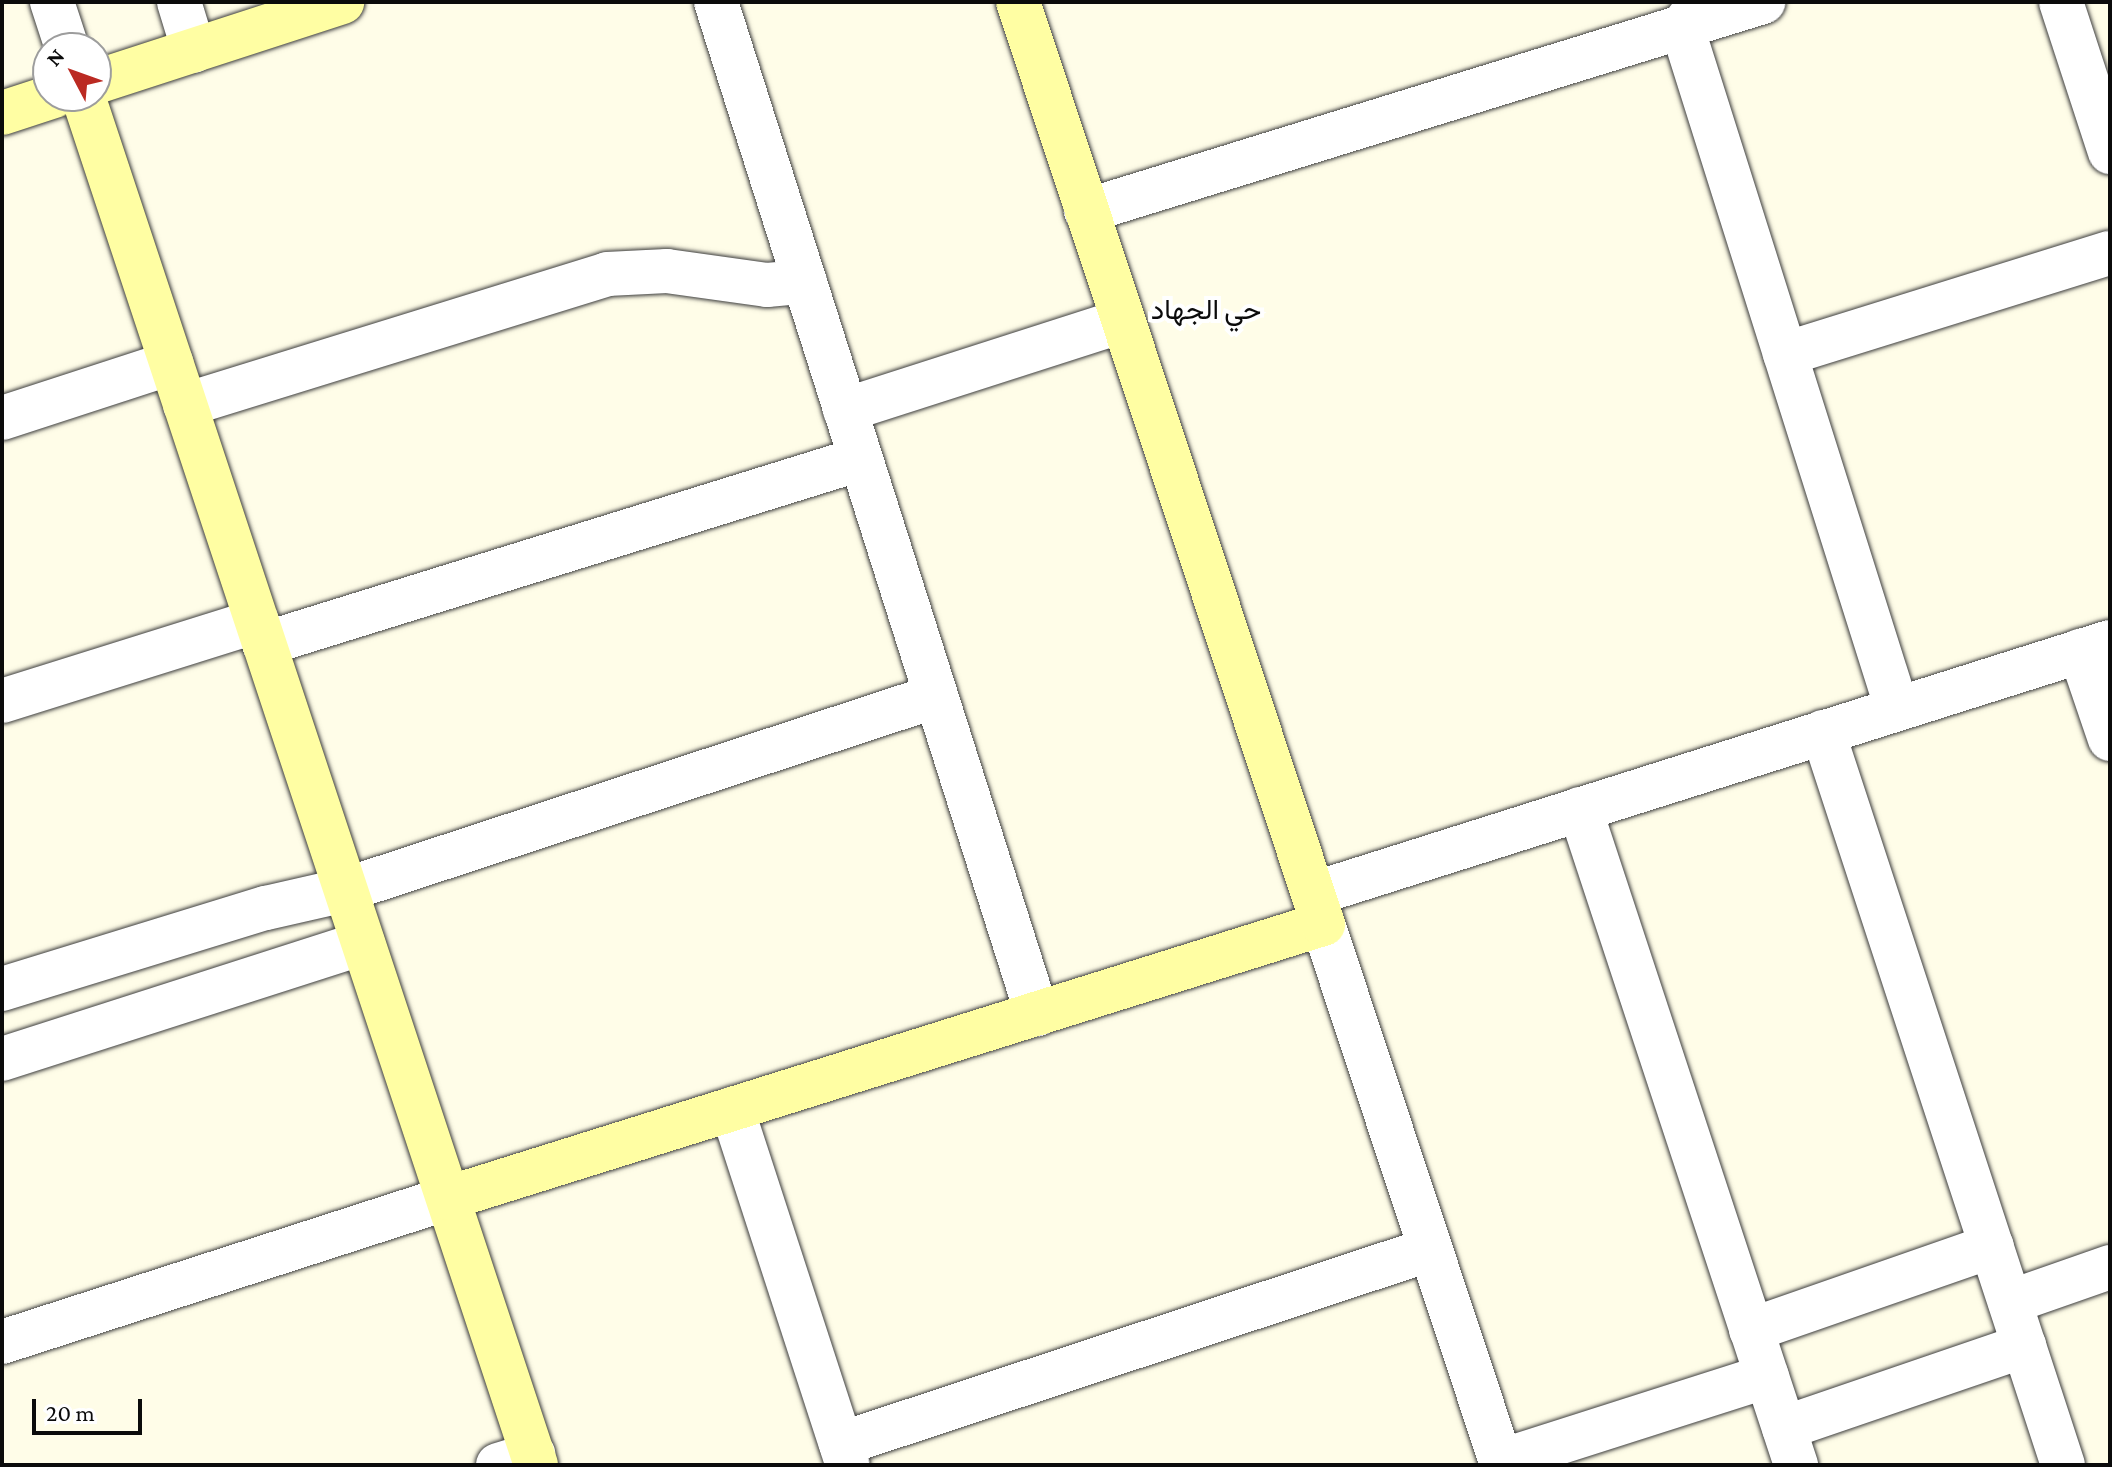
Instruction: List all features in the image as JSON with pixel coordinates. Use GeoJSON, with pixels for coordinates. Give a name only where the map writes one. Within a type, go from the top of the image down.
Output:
{"type":"FeatureCollection","features":[{"type":"Feature","properties":{"kind":"street"},"geometry":{"type":"LineString","coordinates":[[52,2],[62,32]]}},
{"type":"Feature","properties":{"kind":"street"},"geometry":{"type":"LineString","coordinates":[[179,2],[194,51]]}},
{"type":"Feature","properties":{"kind":"street"},"geometry":{"type":"LineString","coordinates":[[716,2],[1037,1014]]}},
{"type":"Feature","properties":{"kind":"street"},"geometry":{"type":"LineString","coordinates":[[1018,2],[1502,1463],[1767,1376]]}},
{"type":"Feature","properties":{"kind":"street"},"geometry":{"type":"LineString","coordinates":[[1086,211],[1692,14],[1763,2]]}},
{"type":"Feature","properties":{"kind":"street"},"geometry":{"type":"LineString","coordinates":[[2061,2],[2110,152]]}},
{"type":"Feature","properties":{"kind":"street"},"geometry":{"type":"LineString","coordinates":[[112,77],[334,4]]}},
{"type":"Feature","properties":{"kind":"street"},"geometry":{"type":"LineString","coordinates":[[1692,14],[1785,354],[1897,709]]}},
{"type":"Feature","properties":{"kind":"street"},"geometry":{"type":"LineString","coordinates":[[2,113],[32,103]]}},
{"type":"Feature","properties":{"kind":"street"},"geometry":{"type":"LineString","coordinates":[[88,112],[448,1198],[522,1461]]}},
{"type":"Feature","properties":{"kind":"street"},"geometry":{"type":"LineString","coordinates":[[1785,354],[2110,253]]}},
{"type":"Feature","properties":{"kind":"street"},"geometry":{"type":"LineString","coordinates":[[185,405],[607,274],[667,271],[767,285],[805,282]]}},
{"type":"Feature","properties":{"kind":"street"},"geometry":{"type":"LineString","coordinates":[[845,410],[1123,321]]}},
{"type":"Feature","properties":{"kind":"street"},"geometry":{"type":"LineString","coordinates":[[2,418],[171,363]]}},
{"type":"Feature","properties":{"kind":"street"},"geometry":{"type":"LineString","coordinates":[[2,701],[261,633],[860,459]]}},
{"type":"Feature","properties":{"kind":"street"},"geometry":{"type":"LineString","coordinates":[[2,1342],[448,1198],[1037,1014],[1580,809],[2095,646],[2110,739]]}},
{"type":"Feature","properties":{"kind":"street"},"geometry":{"type":"LineString","coordinates":[[2,989],[266,908],[345,890],[936,696]]}},
{"type":"Feature","properties":{"kind":"street"},"geometry":{"type":"LineString","coordinates":[[1823,732],[2063,1465]]}},
{"type":"Feature","properties":{"kind":"street"},"geometry":{"type":"LineString","coordinates":[[1580,809],[1790,1447],[2024,1346]]}},
{"type":"Feature","properties":{"kind":"street"},"geometry":{"type":"LineString","coordinates":[[2,1059],[363,943]]}},
{"type":"Feature","properties":{"kind":"street"},"geometry":{"type":"LineString","coordinates":[[732,1109],[844,1454],[1431,1249]]}},
{"type":"Feature","properties":{"kind":"street"},"geometry":{"type":"LineString","coordinates":[[1751,1330],[1992,1246]]}},
{"type":"Feature","properties":{"kind":"street"},"geometry":{"type":"LineString","coordinates":[[2010,1302],[2110,1267]]}},
{"type":"Feature","properties":{"kind":"district","name":"حي الجهاد"},"geometry":{"type":"Point","coordinates":[1206,310]}}]}
